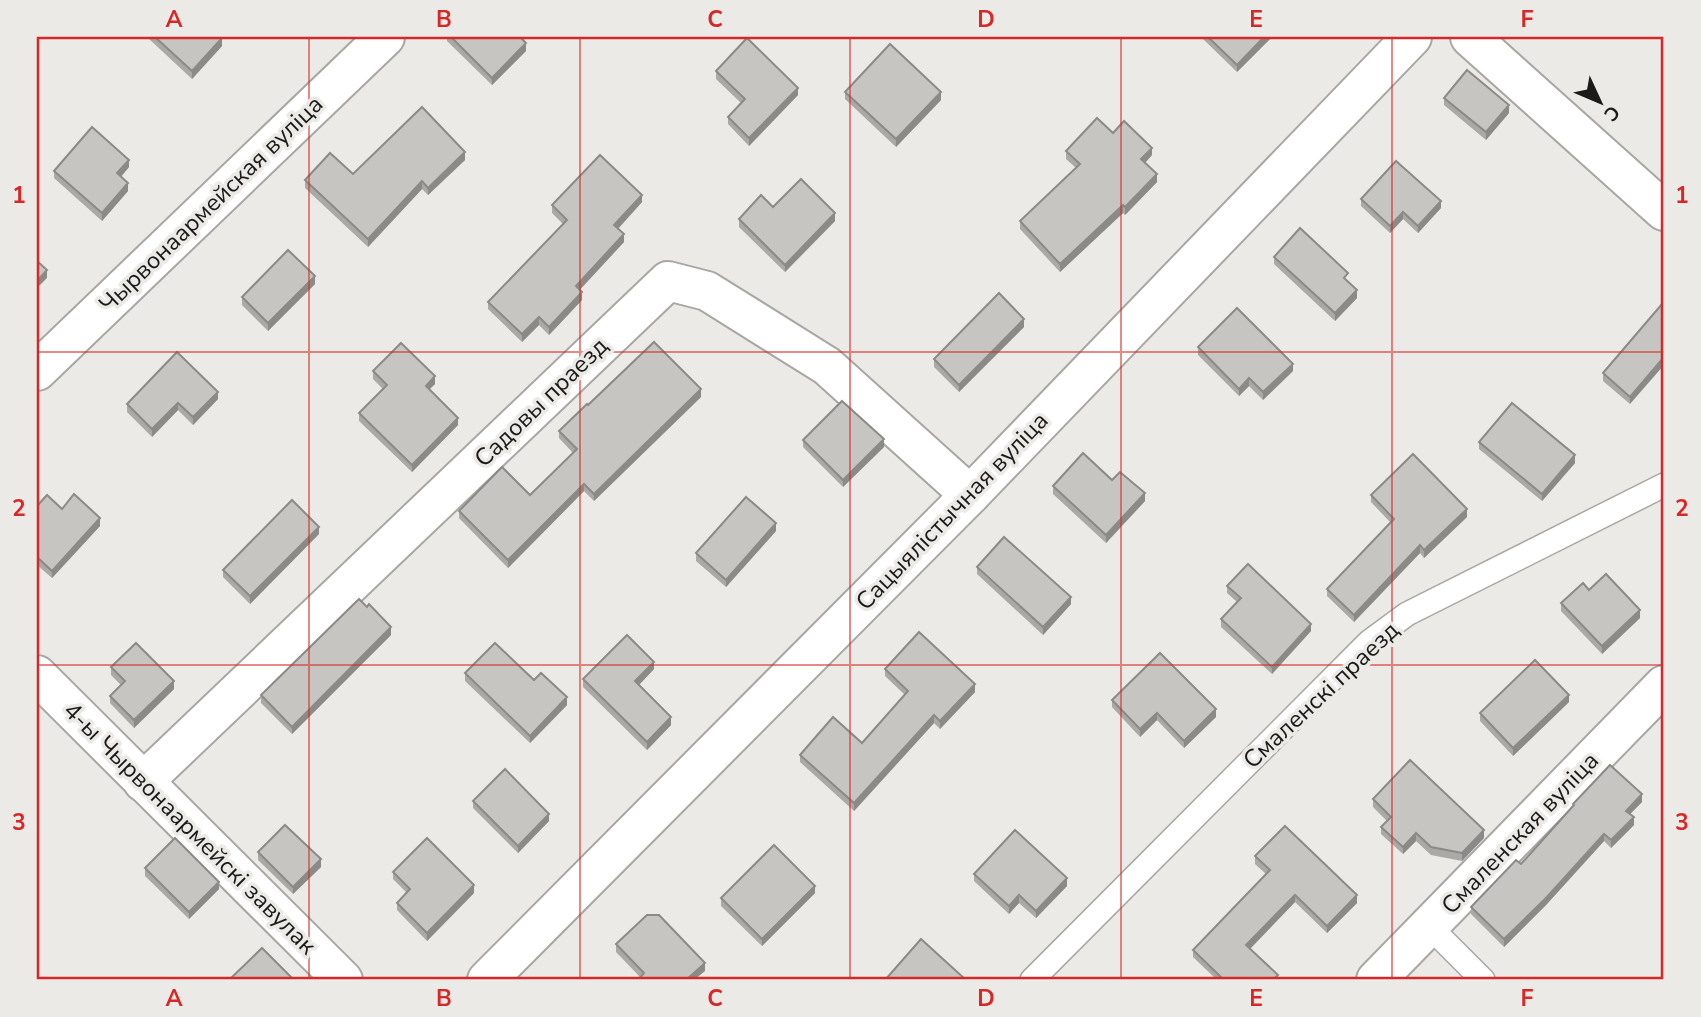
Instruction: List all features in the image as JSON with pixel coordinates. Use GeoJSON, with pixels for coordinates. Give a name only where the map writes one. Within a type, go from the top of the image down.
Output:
{"type":"FeatureCollection","features":[{"type":"Feature","properties":{"kind":"street","name":"Чырвонаармейская вуліца"},"geometry":{"type":"LineString","coordinates":[[37,371],[385,37]]}},
{"type":"Feature","properties":{"kind":"street","name":"Сацыялістычная вуліца"},"geometry":{"type":"LineString","coordinates":[[487,980],[970,495],[1412,37]]}},
{"type":"Feature","properties":{"kind":"street"},"geometry":{"type":"LineString","coordinates":[[1470,37],[1664,211]]}},
{"type":"Feature","properties":{"kind":"street","name":"Садовы праезд"},"geometry":{"type":"LineString","coordinates":[[143,782],[668,281],[707,291],[827,366],[970,495]]}},
{"type":"Feature","properties":{"kind":"street","name":"4-ы Чырвонаармейскі завулак"},"geometry":{"type":"LineString","coordinates":[[37,675],[343,980]]}},
{"type":"Feature","properties":{"kind":"street","name":"Смаленская вуліца"},"geometry":{"type":"LineString","coordinates":[[1376,980],[1664,685]]}},
{"type":"Feature","properties":{"kind":"lane","name":"Смаленскі праезд"},"geometry":{"type":"LineString","coordinates":[[1032,980],[1369,642],[1407,614],[1664,485]]}},
{"type":"Feature","properties":{"kind":"lane"},"geometry":{"type":"LineString","coordinates":[[1429,926],[1483,980]]}},
{"type":"Feature","properties":{"kind":"building"},"geometry":{"type":"Polygon","coordinates":[[[155,37],[221,37],[222,38],[192,71],[155,37]]]}},
{"type":"Feature","properties":{"kind":"building"},"geometry":{"type":"Polygon","coordinates":[[[451,37],[520,37],[526,43],[492,78],[451,37]]]}},
{"type":"Feature","properties":{"kind":"building"},"geometry":{"type":"Polygon","coordinates":[[[1208,37],[1264,37],[1237,65],[1208,37]]]}},
{"type":"Feature","properties":{"kind":"building"},"geometry":{"type":"Polygon","coordinates":[[[747,38],[798,88],[749,138],[728,117],[745,99],[716,71],[747,38]]]}},
{"type":"Feature","properties":{"kind":"building"},"geometry":{"type":"Polygon","coordinates":[[[890,44],[941,92],[896,139],[845,92],[890,44]]]}},
{"type":"Feature","properties":{"kind":"building"},"geometry":{"type":"Polygon","coordinates":[[[1467,70],[1509,105],[1486,132],[1444,98],[1467,70]]]}},
{"type":"Feature","properties":{"kind":"building"},"geometry":{"type":"Polygon","coordinates":[[[422,107],[465,152],[428,188],[422,181],[368,239],[305,180],[330,153],[353,174],[422,107]]]}},
{"type":"Feature","properties":{"kind":"building"},"geometry":{"type":"Polygon","coordinates":[[[1097,118],[1113,133],[1124,121],[1152,148],[1141,159],[1157,174],[1125,207],[1123,205],[1060,264],[1020,221],[1080,164],[1066,151],[1097,118]]]}},
{"type":"Feature","properties":{"kind":"building"},"geometry":{"type":"Polygon","coordinates":[[[92,127],[129,160],[117,173],[128,183],[102,213],[54,171],[92,127]]]}},
{"type":"Feature","properties":{"kind":"building"},"geometry":{"type":"Polygon","coordinates":[[[600,155],[642,195],[614,225],[624,234],[576,286],[582,292],[549,327],[539,317],[522,334],[488,302],[567,220],[552,205],[600,155]]]}},
{"type":"Feature","properties":{"kind":"building"},"geometry":{"type":"Polygon","coordinates":[[[1396,161],[1441,201],[1418,226],[1403,212],[1390,226],[1361,199],[1396,161]]]}},
{"type":"Feature","properties":{"kind":"building"},"geometry":{"type":"Polygon","coordinates":[[[801,179],[835,213],[785,265],[739,219],[761,195],[773,207],[801,179]]]}},
{"type":"Feature","properties":{"kind":"building"},"geometry":{"type":"Polygon","coordinates":[[[1300,228],[1348,273],[1344,278],[1357,290],[1335,313],[1274,257],[1300,228]]]}},
{"type":"Feature","properties":{"kind":"building"},"geometry":{"type":"Polygon","coordinates":[[[288,250],[315,276],[268,323],[242,297],[288,250]]]}},
{"type":"Feature","properties":{"kind":"building"},"geometry":{"type":"Polygon","coordinates":[[[37,261],[47,270],[37,281],[37,261]]]}},
{"type":"Feature","properties":{"kind":"building"},"geometry":{"type":"Polygon","coordinates":[[[999,293],[1024,319],[959,385],[934,359],[999,293]]]}},
{"type":"Feature","properties":{"kind":"building"},"geometry":{"type":"Polygon","coordinates":[[[1662,304],[1664,357],[1630,397],[1603,373],[1662,304]]]}},
{"type":"Feature","properties":{"kind":"building"},"geometry":{"type":"Polygon","coordinates":[[[1237,308],[1293,364],[1263,392],[1249,378],[1239,389],[1198,347],[1237,308]]]}},
{"type":"Feature","properties":{"kind":"building"},"geometry":{"type":"Polygon","coordinates":[[[654,342],[701,389],[594,494],[584,484],[508,560],[459,511],[502,467],[530,495],[577,449],[559,431],[654,342]]]}},
{"type":"Feature","properties":{"kind":"building"},"geometry":{"type":"Polygon","coordinates":[[[401,343],[435,376],[426,386],[458,418],[412,465],[359,413],[387,385],[373,371],[401,343]]]}},
{"type":"Feature","properties":{"kind":"building"},"geometry":{"type":"Polygon","coordinates":[[[177,352],[218,392],[193,417],[178,403],[152,429],[127,404],[177,352]]]}},
{"type":"Feature","properties":{"kind":"building"},"geometry":{"type":"Polygon","coordinates":[[[842,401],[884,439],[843,480],[803,440],[842,401]]]}},
{"type":"Feature","properties":{"kind":"building"},"geometry":{"type":"Polygon","coordinates":[[[1512,403],[1575,455],[1542,494],[1479,442],[1512,403]]]}},
{"type":"Feature","properties":{"kind":"building"},"geometry":{"type":"Polygon","coordinates":[[[1083,453],[1112,480],[1120,472],[1145,493],[1106,535],[1053,486],[1083,453]]]}},
{"type":"Feature","properties":{"kind":"building"},"geometry":{"type":"Polygon","coordinates":[[[1413,454],[1467,509],[1424,550],[1420,545],[1354,615],[1327,589],[1394,519],[1371,495],[1413,454]]]}},
{"type":"Feature","properties":{"kind":"building"},"geometry":{"type":"Polygon","coordinates":[[[74,494],[100,518],[52,571],[37,557],[37,506],[47,495],[62,509],[74,494]]]}},
{"type":"Feature","properties":{"kind":"building"},"geometry":{"type":"Polygon","coordinates":[[[746,497],[776,523],[726,580],[696,553],[746,497]]]}},
{"type":"Feature","properties":{"kind":"building"},"geometry":{"type":"Polygon","coordinates":[[[292,500],[319,527],[250,596],[223,570],[292,500]]]}},
{"type":"Feature","properties":{"kind":"building"},"geometry":{"type":"Polygon","coordinates":[[[1004,537],[1071,597],[1043,627],[977,567],[1004,537]]]}},
{"type":"Feature","properties":{"kind":"building"},"geometry":{"type":"Polygon","coordinates":[[[1248,564],[1311,624],[1272,667],[1221,619],[1241,598],[1227,586],[1248,564]]]}},
{"type":"Feature","properties":{"kind":"building"},"geometry":{"type":"Polygon","coordinates":[[[1606,574],[1640,610],[1602,646],[1561,603],[1583,583],[1589,590],[1606,574]]]}},
{"type":"Feature","properties":{"kind":"building"},"geometry":{"type":"Polygon","coordinates":[[[359,599],[367,607],[369,604],[391,627],[292,727],[261,695],[359,599]]]}},
{"type":"Feature","properties":{"kind":"building"},"geometry":{"type":"Polygon","coordinates":[[[919,632],[975,684],[940,721],[934,715],[854,803],[800,755],[833,717],[862,743],[908,691],[885,669],[919,632]]]}},
{"type":"Feature","properties":{"kind":"building"},"geometry":{"type":"Polygon","coordinates":[[[627,635],[654,662],[635,681],[671,717],[647,742],[583,679],[627,635]]]}},
{"type":"Feature","properties":{"kind":"building"},"geometry":{"type":"Polygon","coordinates":[[[136,643],[174,681],[134,720],[110,696],[125,681],[111,667],[136,643]]]}},
{"type":"Feature","properties":{"kind":"building"},"geometry":{"type":"Polygon","coordinates":[[[495,643],[534,680],[541,673],[567,697],[530,736],[465,673],[495,643]]]}},
{"type":"Feature","properties":{"kind":"building"},"geometry":{"type":"Polygon","coordinates":[[[1160,653],[1216,709],[1184,741],[1157,713],[1140,729],[1112,700],[1160,653]]]}},
{"type":"Feature","properties":{"kind":"building"},"geometry":{"type":"Polygon","coordinates":[[[1535,660],[1569,695],[1513,748],[1480,713],[1535,660]]]}},
{"type":"Feature","properties":{"kind":"building"},"geometry":{"type":"Polygon","coordinates":[[[1410,760],[1484,830],[1462,853],[1431,847],[1416,833],[1403,847],[1381,827],[1391,817],[1373,799],[1410,760]]]}},
{"type":"Feature","properties":{"kind":"building"},"geometry":{"type":"Polygon","coordinates":[[[1610,765],[1642,794],[1626,811],[1634,817],[1611,840],[1604,834],[1546,898],[1504,939],[1471,907],[1516,860],[1521,864],[1610,765]]]}},
{"type":"Feature","properties":{"kind":"building"},"geometry":{"type":"Polygon","coordinates":[[[505,769],[549,814],[518,846],[473,801],[505,769]]]}},
{"type":"Feature","properties":{"kind":"building"},"geometry":{"type":"Polygon","coordinates":[[[285,825],[321,859],[293,887],[258,852],[285,825]]]}},
{"type":"Feature","properties":{"kind":"building"},"geometry":{"type":"Polygon","coordinates":[[[1285,826],[1357,895],[1327,926],[1295,895],[1246,945],[1278,975],[1273,980],[1224,980],[1193,950],[1270,870],[1255,856],[1285,826]]]}},
{"type":"Feature","properties":{"kind":"building"},"geometry":{"type":"Polygon","coordinates":[[[1015,830],[1067,878],[1036,911],[1019,895],[1009,906],[974,874],[1015,830]]]}},
{"type":"Feature","properties":{"kind":"building"},"geometry":{"type":"Polygon","coordinates":[[[175,838],[219,882],[189,912],[145,868],[175,838]]]}},
{"type":"Feature","properties":{"kind":"building"},"geometry":{"type":"Polygon","coordinates":[[[427,838],[474,885],[427,933],[397,903],[410,889],[393,872],[427,838]]]}},
{"type":"Feature","properties":{"kind":"building"},"geometry":{"type":"Polygon","coordinates":[[[774,845],[815,886],[762,939],[721,898],[774,845]]]}},
{"type":"Feature","properties":{"kind":"building"},"geometry":{"type":"Polygon","coordinates":[[[647,915],[659,915],[705,963],[686,980],[638,980],[644,973],[616,944],[647,915]]]}},
{"type":"Feature","properties":{"kind":"building"},"geometry":{"type":"Polygon","coordinates":[[[921,939],[966,980],[885,980],[921,939]]]}},
{"type":"Feature","properties":{"kind":"building"},"geometry":{"type":"Polygon","coordinates":[[[262,948],[294,980],[229,980],[262,948]]]}}]}
